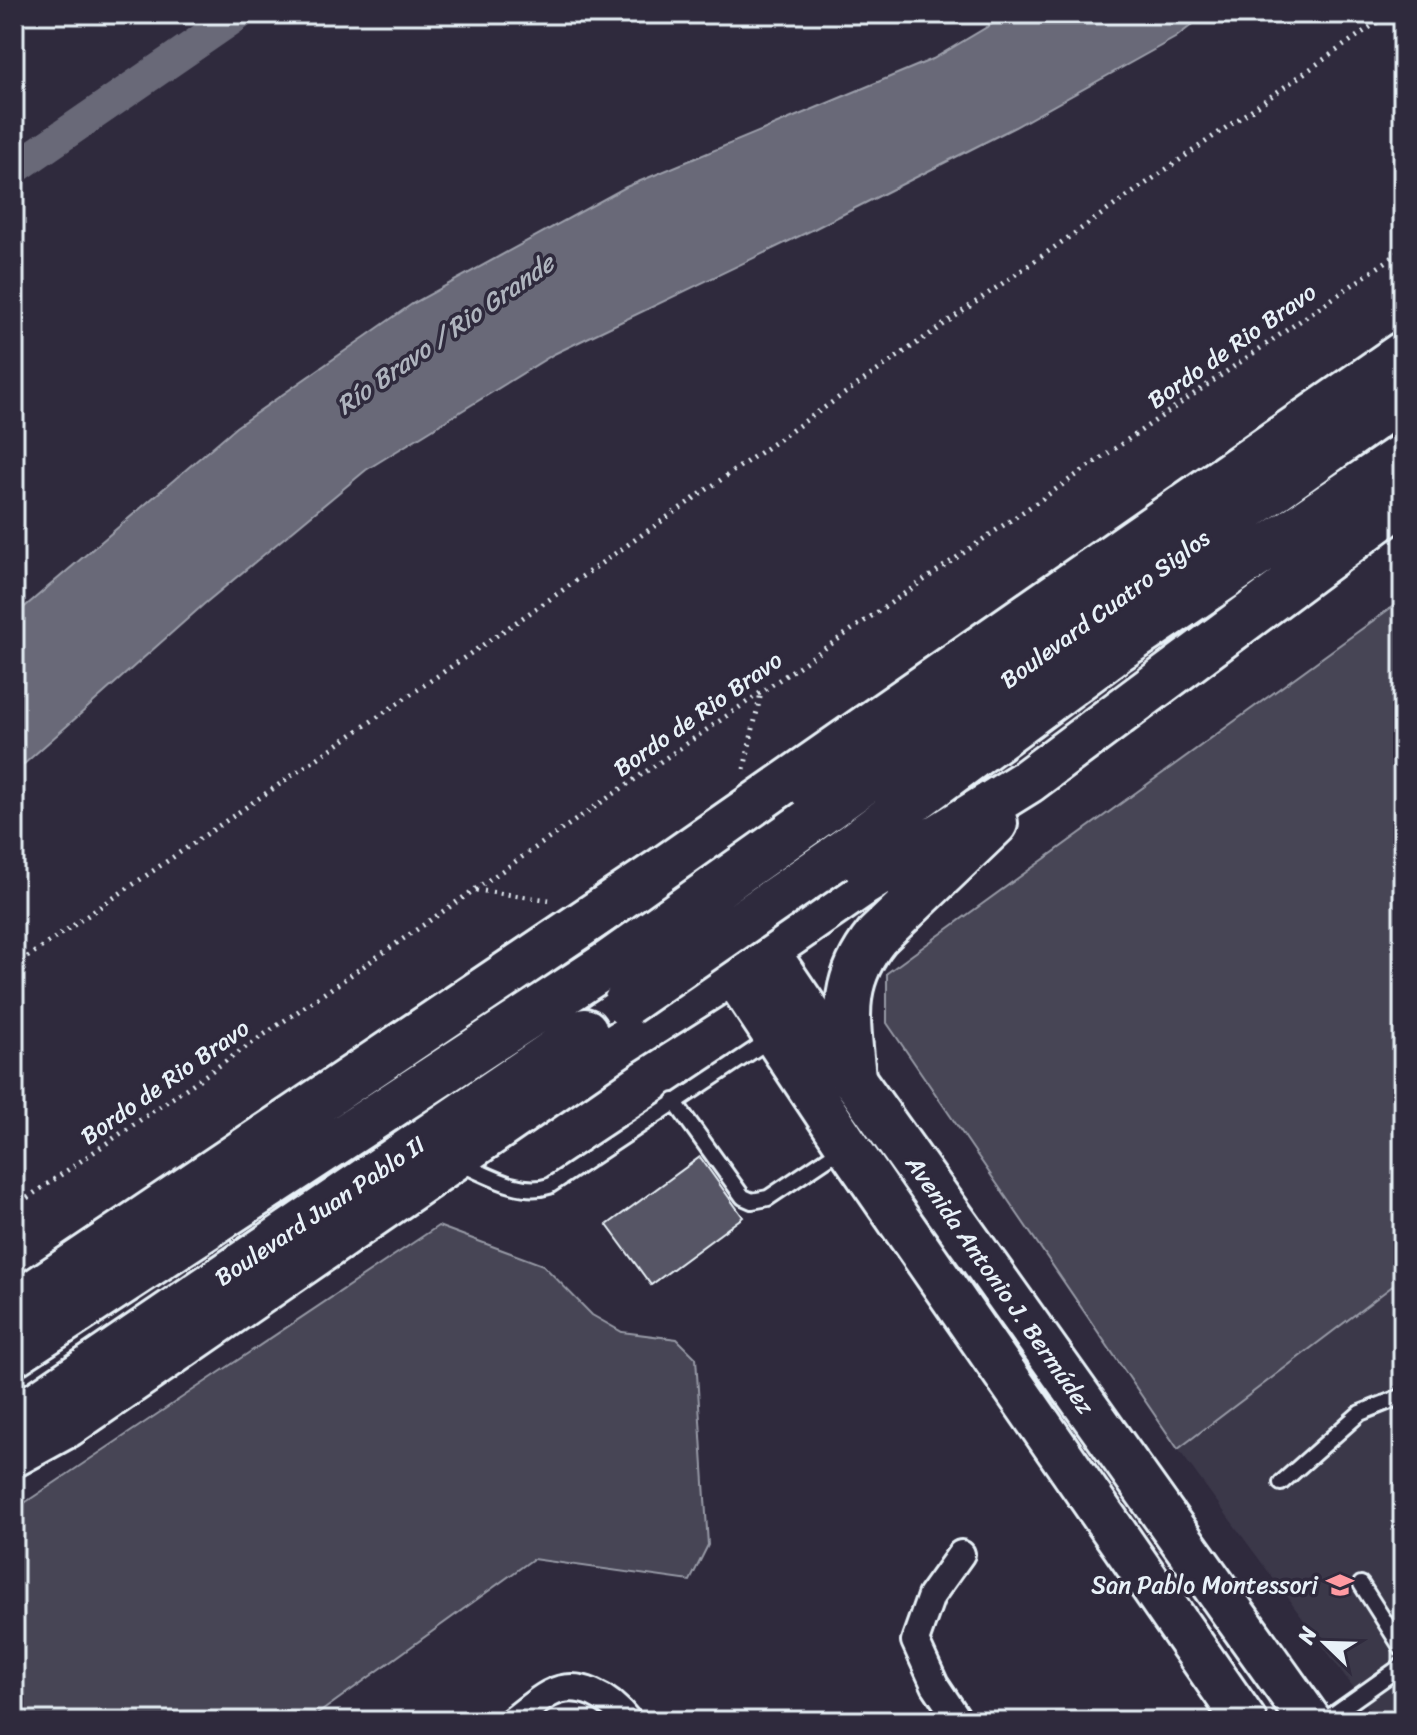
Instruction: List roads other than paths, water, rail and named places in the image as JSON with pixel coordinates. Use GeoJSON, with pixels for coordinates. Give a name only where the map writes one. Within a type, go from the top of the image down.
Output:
{"type":"FeatureCollection","features":[{"type":"Feature","properties":{"kind":"highway"},"geometry":{"type":"LineString","coordinates":[[14,1306],[591,918],[1403,354]]}},
{"type":"Feature","properties":{"kind":"highway","name":"Boulevard Cuatro Siglos"},"geometry":{"type":"LineString","coordinates":[[620,1002],[808,822],[1403,397]]}},
{"type":"Feature","properties":{"kind":"highway","name":"Boulevard Cuatro Siglos"},"geometry":{"type":"LineString","coordinates":[[849,871],[1118,649],[1403,456]]}},
{"type":"Feature","properties":{"kind":"highway"},"geometry":{"type":"LineString","coordinates":[[14,1454],[67,1425],[452,1160],[620,1002],[849,871],[1028,781],[1403,501]]}},
{"type":"Feature","properties":{"kind":"highway"},"geometry":{"type":"LineString","coordinates":[[804,770],[799,797],[799,826],[804,841],[830,873],[849,871]]}},
{"type":"Feature","properties":{"kind":"highway"},"geometry":{"type":"LineString","coordinates":[[853,1078],[848,1003],[849,987],[860,957],[877,936],[993,826],[1028,781]]}},
{"type":"Feature","properties":{"kind":"highway"},"geometry":{"type":"LineString","coordinates":[[620,1002],[749,960],[849,871]]}},
{"type":"Feature","properties":{"kind":"highway"},"geometry":{"type":"LineString","coordinates":[[591,918],[598,931],[617,942],[632,958],[640,978],[643,999],[638,1021],[620,1002]]}},
{"type":"Feature","properties":{"kind":"highway","name":"Boulevard Juan Pablo II"},"geometry":{"type":"LineString","coordinates":[[14,1353],[620,1002]]}},
{"type":"Feature","properties":{"kind":"highway","name":"Boulevard Juan Pablo II"},"geometry":{"type":"LineString","coordinates":[[31,1408],[620,1002]]}},
{"type":"Feature","properties":{"kind":"main road","name":"Avenida Antonio J. Bermúdez"},"geometry":{"type":"LineString","coordinates":[[678,858],[749,960],[853,1078],[1310,1721]]}},
{"type":"Feature","properties":{"kind":"main road","name":"Avenida Antonio J. Bermúdez"},"geometry":{"type":"LineString","coordinates":[[749,960],[774,1036],[1245,1721]]}},
{"type":"Feature","properties":{"kind":"street"},"geometry":{"type":"LineString","coordinates":[[959,1721],[935,1685],[915,1641],[931,1596],[961,1554]]}},
{"type":"Feature","properties":{"kind":"street"},"geometry":{"type":"LineString","coordinates":[[512,1721],[550,1693],[569,1687],[603,1697],[613,1703],[628,1721]]}},
{"type":"Feature","properties":{"kind":"lane"},"geometry":{"type":"LineString","coordinates":[[452,1160],[511,1184],[538,1190],[549,1186],[774,1036]]}},
{"type":"Feature","properties":{"kind":"lane"},"geometry":{"type":"LineString","coordinates":[[674,1101],[743,1197],[752,1201],[768,1198],[847,1145]]}},
{"type":"Feature","properties":{"kind":"lane"},"geometry":{"type":"LineString","coordinates":[[1281,1483],[1360,1413],[1403,1396]]}},
{"type":"Feature","properties":{"kind":"lane"},"geometry":{"type":"LineString","coordinates":[[1361,1584],[1403,1650]]}},
{"type":"Feature","properties":{"kind":"lane"},"geometry":{"type":"LineString","coordinates":[[1324,1721],[1403,1665]]}},
{"type":"Feature","properties":{"kind":"water","name":"Río Bravo / Rio Grande"},"geometry":{"type":"Polygon","coordinates":[[[1009,14],[1206,14],[1175,38],[1015,127],[812,230],[554,354],[366,470],[203,605],[14,773],[14,616],[236,427],[412,304],[626,187],[933,59],[1009,14]]]}},
{"type":"Feature","properties":{"kind":"waterway"},"geometry":{"type":"LineString","coordinates":[[14,169],[239,14]]}},
{"type":"Feature","properties":{"kind":"place","name":"San Pablo Montessori"},"geometry":{"type":"Point","coordinates":[1340,1585]}}]}
